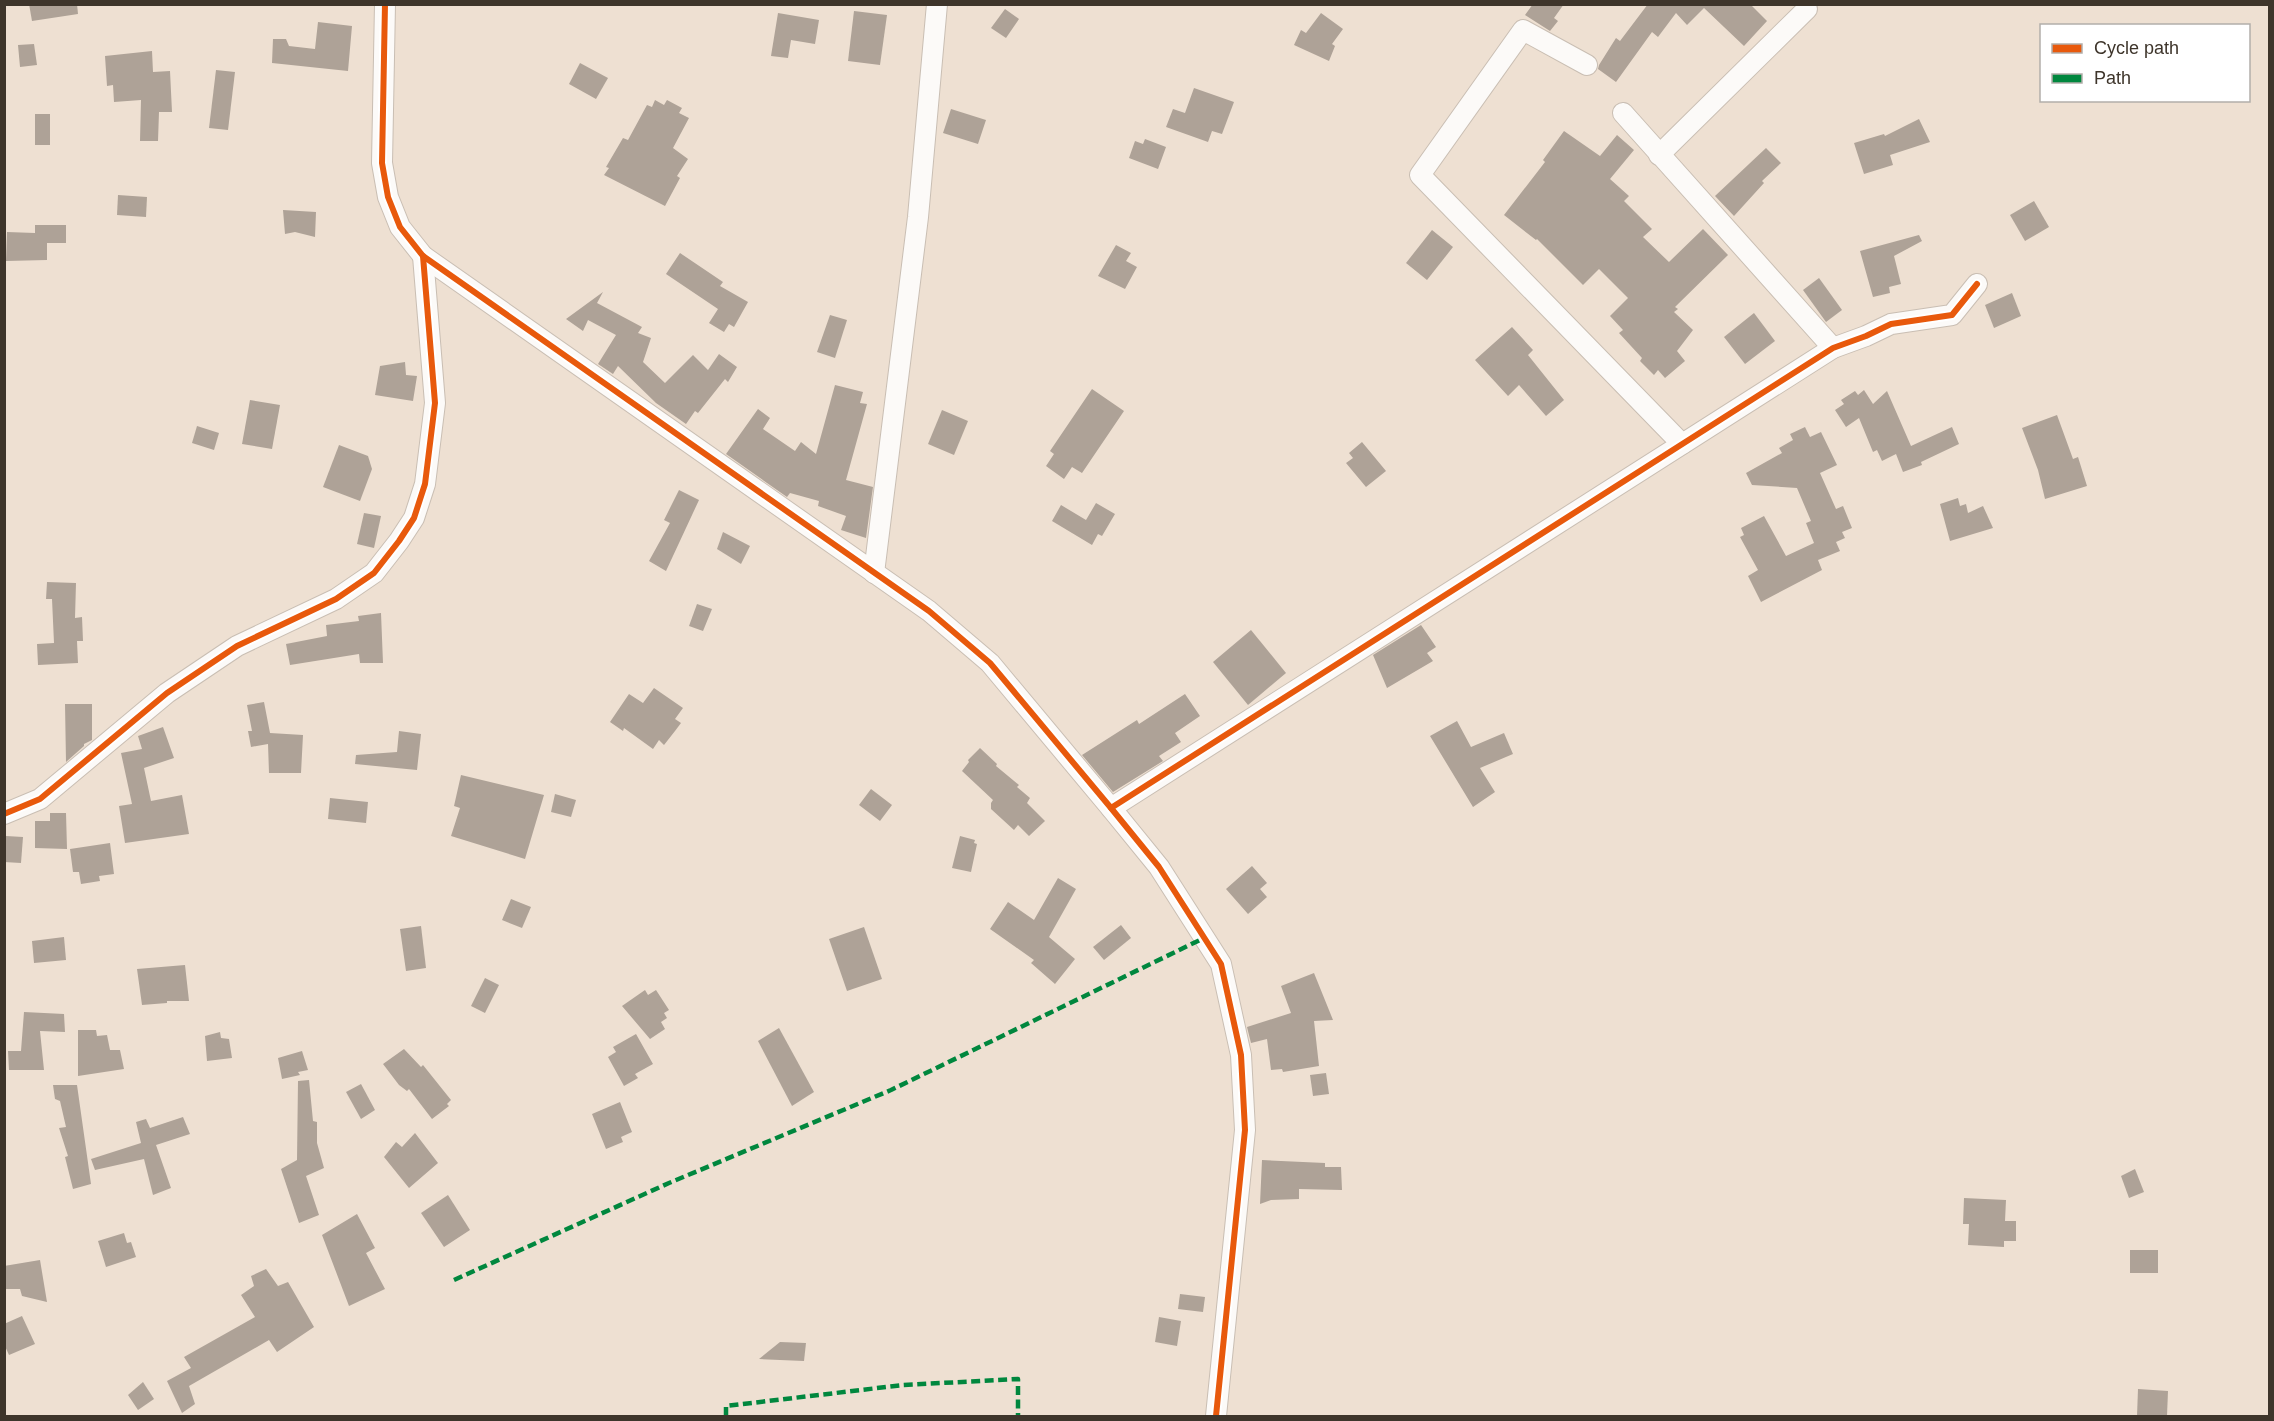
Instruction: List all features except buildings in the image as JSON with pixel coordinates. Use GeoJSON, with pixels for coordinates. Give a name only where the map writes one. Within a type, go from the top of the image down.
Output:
{"type":"FeatureCollection","features":[{"type":"Feature","properties":{"kind":"street"},"geometry":{"type":"LineString","coordinates":[[386,4],[382,163],[388,197],[400,227],[423,256],[929,611],[990,663],[1159,867],[1221,964],[1241,1055],[1245,1131],[1216,1416]]}},
{"type":"Feature","properties":{"kind":"street"},"geometry":{"type":"LineString","coordinates":[[874,573],[918,217],[938,4]]}},
{"type":"Feature","properties":{"kind":"street"},"geometry":{"type":"LineString","coordinates":[[1659,155],[1807,9]]}},
{"type":"Feature","properties":{"kind":"street"},"geometry":{"type":"LineString","coordinates":[[1587,65],[1523,30],[1420,175],[1682,444]]}},
{"type":"Feature","properties":{"kind":"street"},"geometry":{"type":"LineString","coordinates":[[1623,113],[1833,348]]}},
{"type":"Feature","properties":{"kind":"street"},"geometry":{"type":"LineString","coordinates":[[4,814],[40,800],[167,693],[237,646],[336,599],[374,573],[399,541],[414,518],[425,484],[435,403],[423,256]]}},
{"type":"Feature","properties":{"kind":"street"},"geometry":{"type":"LineString","coordinates":[[1111,808],[1833,348],[1891,324],[1952,315],[1977,284]]}},
{"type":"Feature","properties":{"kind":"marked path"},"geometry":{"type":"LineString","coordinates":[[454,1280],[669,1183],[891,1090],[1204,938]]}},
{"type":"Feature","properties":{"kind":"marked path"},"geometry":{"type":"LineString","coordinates":[[726,1416],[726,1406],[903,1385],[1018,1379],[1018,1416]]}},
{"type":"Feature","properties":{"kind":"cycle path"},"geometry":{"type":"LineString","coordinates":[[385,4],[382,163],[388,197],[400,227],[423,256],[929,611],[990,663],[1159,867],[1221,964],[1241,1055],[1245,1130],[1216,1416]]}},
{"type":"Feature","properties":{"kind":"cycle path"},"geometry":{"type":"LineString","coordinates":[[4,814],[40,799],[167,693],[237,646],[336,599],[374,573],[399,541],[414,518],[425,484],[435,403],[423,256]]}},
{"type":"Feature","properties":{"kind":"cycle path"},"geometry":{"type":"LineString","coordinates":[[1111,808],[1833,348],[1891,324],[1952,315],[1977,284]]}}]}
